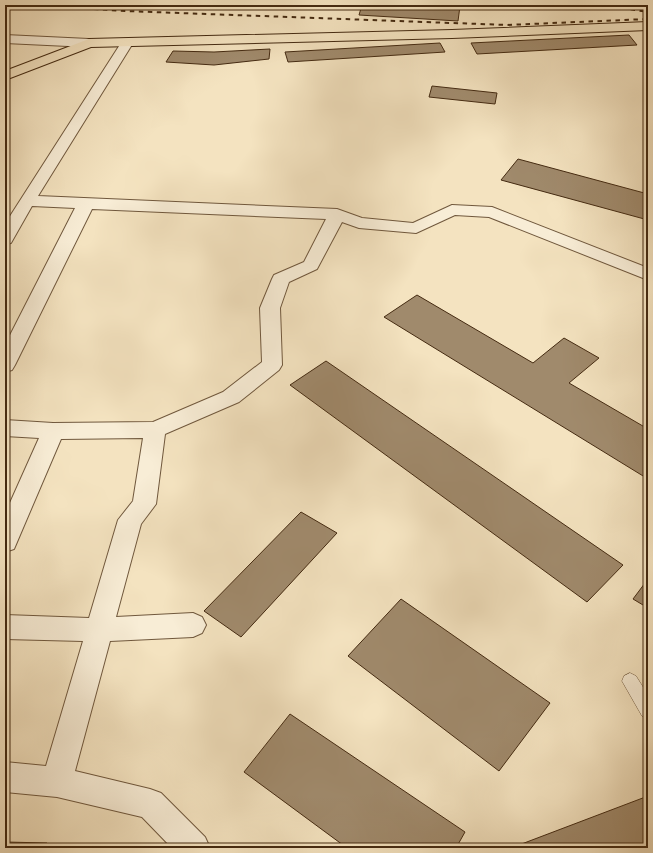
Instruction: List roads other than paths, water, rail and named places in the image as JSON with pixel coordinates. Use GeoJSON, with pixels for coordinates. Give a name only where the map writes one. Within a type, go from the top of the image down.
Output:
{"type":"FeatureCollection","features":[{"type":"Feature","properties":{"kind":"main road"},"geometry":{"type":"LineString","coordinates":[[5,76],[89,43],[648,26]]}},
{"type":"Feature","properties":{"kind":"street"},"geometry":{"type":"LineString","coordinates":[[5,39],[89,43]]}},
{"type":"Feature","properties":{"kind":"street"},"geometry":{"type":"LineString","coordinates":[[5,239],[27,201],[127,43]]}},
{"type":"Feature","properties":{"kind":"street"},"geometry":{"type":"LineString","coordinates":[[27,201],[337,214],[359,224],[416,228],[452,210],[492,212],[648,274]]}},
{"type":"Feature","properties":{"kind":"street"},"geometry":{"type":"LineString","coordinates":[[5,365],[86,203]]}},
{"type":"Feature","properties":{"kind":"street"},"geometry":{"type":"LineString","coordinates":[[5,428],[53,431],[155,430],[231,398],[272,365],[270,308],[281,279],[311,265],[337,214]]}},
{"type":"Feature","properties":{"kind":"street"},"geometry":{"type":"LineString","coordinates":[[57,782],[130,520],[144,504],[155,430]]}},
{"type":"Feature","properties":{"kind":"street"},"geometry":{"type":"LineString","coordinates":[[8,529],[53,431]]}},
{"type":"Feature","properties":{"kind":"street"},"geometry":{"type":"LineString","coordinates":[[5,627],[100,630],[192,625]]}},
{"type":"Feature","properties":{"kind":"street"},"geometry":{"type":"LineString","coordinates":[[5,776],[57,782],[150,804],[194,848]]}},
{"type":"Feature","properties":{"kind":"lane"},"geometry":{"type":"LineString","coordinates":[[630,681],[648,710]]}},
{"type":"Feature","properties":{"kind":"railway"},"geometry":{"type":"LineString","coordinates":[[31,5],[125,11],[507,25],[648,19]]}},
{"type":"Feature","properties":{"kind":"railway"},"geometry":{"type":"LineString","coordinates":[[168,5],[232,9]]}},
{"type":"Feature","properties":{"kind":"railway"},"geometry":{"type":"LineString","coordinates":[[604,5],[648,12]]}}]}
